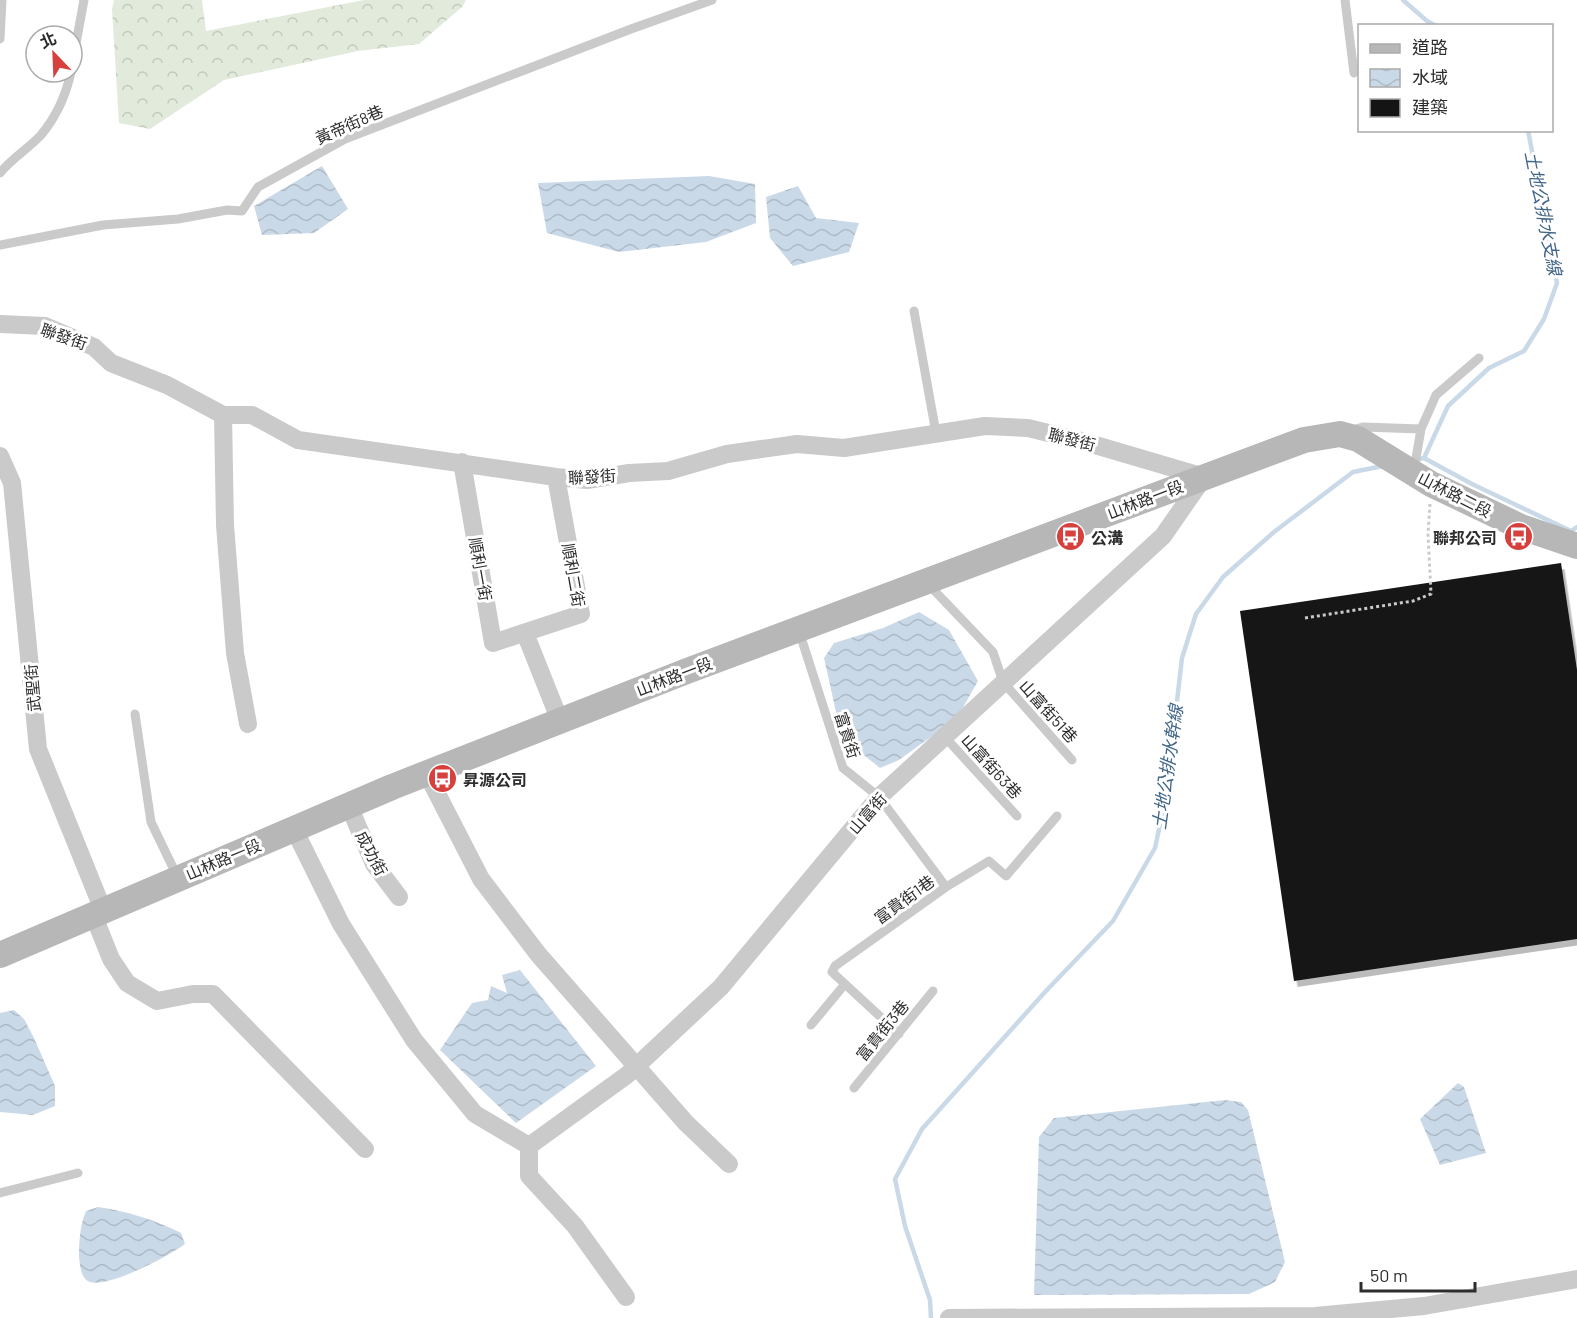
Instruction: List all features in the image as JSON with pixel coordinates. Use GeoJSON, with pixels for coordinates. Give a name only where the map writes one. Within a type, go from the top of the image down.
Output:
{"type":"FeatureCollection","features":[{"type":"Feature","properties":{"kind":"main road","name":"山林路二段"},"geometry":{"type":"LineString","coordinates":[[1349,436],[1416,468],[1521,527],[1577,546]]}},
{"type":"Feature","properties":{"kind":"main road","name":"山林路一段"},"geometry":{"type":"LineString","coordinates":[[0,955],[427,774],[799,629],[1304,440],[1349,436]]}},
{"type":"Feature","properties":{"kind":"street","name":"聯發街"},"geometry":{"type":"LineString","coordinates":[[0,324],[45,326],[94,347],[111,363],[167,385],[223,415],[252,415],[298,440],[556,477],[587,480],[629,473],[668,471],[727,454],[797,444],[844,448],[985,426],[1028,428],[1085,442],[1204,477]]}},
{"type":"Feature","properties":{"kind":"street"},"geometry":{"type":"LineString","coordinates":[[223,415],[225,525],[235,653],[248,724]]}},
{"type":"Feature","properties":{"kind":"street","name":"武聖街"},"geometry":{"type":"LineString","coordinates":[[0,456],[12,483],[38,749],[98,912],[111,959],[127,983],[157,1001],[193,994],[213,994],[365,1149]]}},
{"type":"Feature","properties":{"kind":"street","name":"順利一街"},"geometry":{"type":"LineString","coordinates":[[462,462],[493,643],[525,633]]}},
{"type":"Feature","properties":{"kind":"street","name":"順利二街"},"geometry":{"type":"LineString","coordinates":[[525,633],[581,614],[556,477]]}},
{"type":"Feature","properties":{"kind":"street","name":"山富街"},"geometry":{"type":"LineString","coordinates":[[529,1146],[627,1076],[721,987],[879,797],[1163,536],[1204,477]]}},
{"type":"Feature","properties":{"kind":"street"},"geometry":{"type":"LineString","coordinates":[[525,633],[560,721]]}},
{"type":"Feature","properties":{"kind":"street"},"geometry":{"type":"LineString","coordinates":[[427,774],[481,879],[538,954],[686,1123],[729,1164]]}},
{"type":"Feature","properties":{"kind":"street","name":"成功街"},"geometry":{"type":"LineString","coordinates":[[349,806],[374,864],[399,897]]}},
{"type":"Feature","properties":{"kind":"street"},"geometry":{"type":"LineString","coordinates":[[294,829],[341,924],[414,1040],[475,1114],[529,1146],[529,1176],[575,1226],[626,1297]]}},
{"type":"Feature","properties":{"kind":"street"},"geometry":{"type":"LineString","coordinates":[[949,1318],[1315,1316],[1424,1306],[1577,1279]]}},
{"type":"Feature","properties":{"kind":"lane"},"geometry":{"type":"LineString","coordinates":[[0,39],[2,0]]}},
{"type":"Feature","properties":{"kind":"lane"},"geometry":{"type":"LineString","coordinates":[[80,24],[84,0]]}},
{"type":"Feature","properties":{"kind":"lane","name":"黃帝街8巷"},"geometry":{"type":"LineString","coordinates":[[0,244],[103,225],[178,219],[227,210],[242,211],[258,187],[345,139],[712,0]]}},
{"type":"Feature","properties":{"kind":"lane"},"geometry":{"type":"LineString","coordinates":[[1345,0],[1354,73]]}},
{"type":"Feature","properties":{"kind":"lane"},"geometry":{"type":"LineString","coordinates":[[0,173],[10,160],[40,135],[57,111],[66,84]]}},
{"type":"Feature","properties":{"kind":"lane"},"geometry":{"type":"LineString","coordinates":[[914,311],[936,433]]}},
{"type":"Feature","properties":{"kind":"lane"},"geometry":{"type":"LineString","coordinates":[[1416,468],[1421,429],[1436,395],[1479,358]]}},
{"type":"Feature","properties":{"kind":"lane"},"geometry":{"type":"LineString","coordinates":[[1349,436],[1363,427],[1421,429]]}},
{"type":"Feature","properties":{"kind":"lane"},"geometry":{"type":"LineString","coordinates":[[926,581],[993,652],[1003,682]]}},
{"type":"Feature","properties":{"kind":"lane","name":"富貴街"},"geometry":{"type":"LineString","coordinates":[[799,629],[843,768],[879,797],[946,887]]}},
{"type":"Feature","properties":{"kind":"lane","name":"山富街51巷"},"geometry":{"type":"LineString","coordinates":[[1003,682],[1072,760]]}},
{"type":"Feature","properties":{"kind":"lane"},"geometry":{"type":"LineString","coordinates":[[135,714],[151,822],[178,878]]}},
{"type":"Feature","properties":{"kind":"lane","name":"山富街63巷"},"geometry":{"type":"LineString","coordinates":[[945,736],[1017,816]]}},
{"type":"Feature","properties":{"kind":"lane","name":"富貴街1巷"},"geometry":{"type":"LineString","coordinates":[[844,984],[832,972],[835,966],[946,887],[989,861],[1006,876],[1057,816]]}},
{"type":"Feature","properties":{"kind":"lane"},"geometry":{"type":"LineString","coordinates":[[811,1025],[844,984],[898,1034]]}},
{"type":"Feature","properties":{"kind":"lane","name":"富貴街3巷"},"geometry":{"type":"LineString","coordinates":[[854,1088],[933,991]]}},
{"type":"Feature","properties":{"kind":"lane"},"geometry":{"type":"LineString","coordinates":[[0,1193],[78,1173]]}},
{"type":"Feature","properties":{"kind":"path"},"geometry":{"type":"LineString","coordinates":[[1305,618],[1413,601],[1431,594],[1428,534],[1416,468]]}},
{"type":"Feature","properties":{"kind":"green space"},"geometry":{"type":"Polygon","coordinates":[[[114,0],[202,0],[206,31],[364,0],[466,0],[462,7],[419,44],[358,51],[224,80],[150,129],[119,123],[112,9],[114,0]]]}},
{"type":"Feature","properties":{"kind":"water"},"geometry":{"type":"Polygon","coordinates":[[[322,166],[348,209],[314,233],[262,235],[254,206],[322,166]]]}},
{"type":"Feature","properties":{"kind":"water"},"geometry":{"type":"Polygon","coordinates":[[[709,176],[755,184],[756,223],[706,242],[619,252],[547,233],[538,183],[709,176]]]}},
{"type":"Feature","properties":{"kind":"water"},"geometry":{"type":"Polygon","coordinates":[[[798,186],[816,218],[859,223],[849,252],[793,266],[770,238],[766,197],[798,186]]]}},
{"type":"Feature","properties":{"kind":"water"},"geometry":{"type":"Polygon","coordinates":[[[919,612],[949,630],[978,681],[957,718],[899,760],[880,768],[855,748],[838,721],[824,658],[834,643],[883,628],[919,612]]]}},
{"type":"Feature","properties":{"kind":"water"},"geometry":{"type":"Polygon","coordinates":[[[520,970],[596,1066],[516,1123],[440,1050],[472,1003],[488,1000],[491,986],[507,993],[502,975],[520,970]]]}},
{"type":"Feature","properties":{"kind":"water"},"geometry":{"type":"Polygon","coordinates":[[[14,1010],[24,1019],[55,1086],[55,1106],[33,1115],[0,1112],[0,1013],[14,1010]]]}},
{"type":"Feature","properties":{"kind":"water"},"geometry":{"type":"Polygon","coordinates":[[[1458,1083],[1464,1087],[1486,1153],[1440,1165],[1420,1119],[1458,1083]]]}},
{"type":"Feature","properties":{"kind":"water"},"geometry":{"type":"Polygon","coordinates":[[[1225,1100],[1241,1102],[1248,1110],[1285,1262],[1275,1282],[1249,1294],[1034,1295],[1039,1137],[1054,1118],[1225,1100]]]}},
{"type":"Feature","properties":{"kind":"water"},"geometry":{"type":"Polygon","coordinates":[[[98,1207],[161,1224],[181,1233],[185,1244],[153,1263],[124,1276],[99,1283],[90,1282],[83,1275],[81,1268],[80,1234],[86,1211],[98,1207]]]}},
{"type":"Feature","properties":{"kind":"building"},"geometry":{"type":"Polygon","coordinates":[[[1561,563],[1577,670],[1577,939],[1294,981],[1240,611],[1561,563]]]}},
{"type":"Feature","properties":{"kind":"waterway","name":"土地公排水支線"},"geometry":{"type":"LineString","coordinates":[[1403,0],[1432,24]]}},
{"type":"Feature","properties":{"kind":"waterway","name":"土地公排水支線"},"geometry":{"type":"LineString","coordinates":[[1424,458],[1448,406],[1489,368],[1524,351],[1544,319],[1557,283],[1528,132]]}},
{"type":"Feature","properties":{"kind":"waterway","name":"土地公排水幹線"},"geometry":{"type":"LineString","coordinates":[[1415,460],[1424,458],[1472,484],[1571,531],[1577,527]]}},
{"type":"Feature","properties":{"kind":"waterway","name":"土地公排水幹線"},"geometry":{"type":"LineString","coordinates":[[931,1318],[930,1300],[905,1226],[895,1179],[922,1129],[1045,992],[1113,921],[1155,848],[1166,796],[1182,658],[1196,614],[1223,577],[1274,532],[1353,472],[1383,466]]}},
{"type":"Feature","properties":{"kind":"place","name":"公溝"},"geometry":{"type":"Point","coordinates":[1070,537]}},
{"type":"Feature","properties":{"kind":"place","name":"聯邦公司"},"geometry":{"type":"Point","coordinates":[1518,537]}},
{"type":"Feature","properties":{"kind":"place","name":"昇源公司"},"geometry":{"type":"Point","coordinates":[442,779]}}]}
